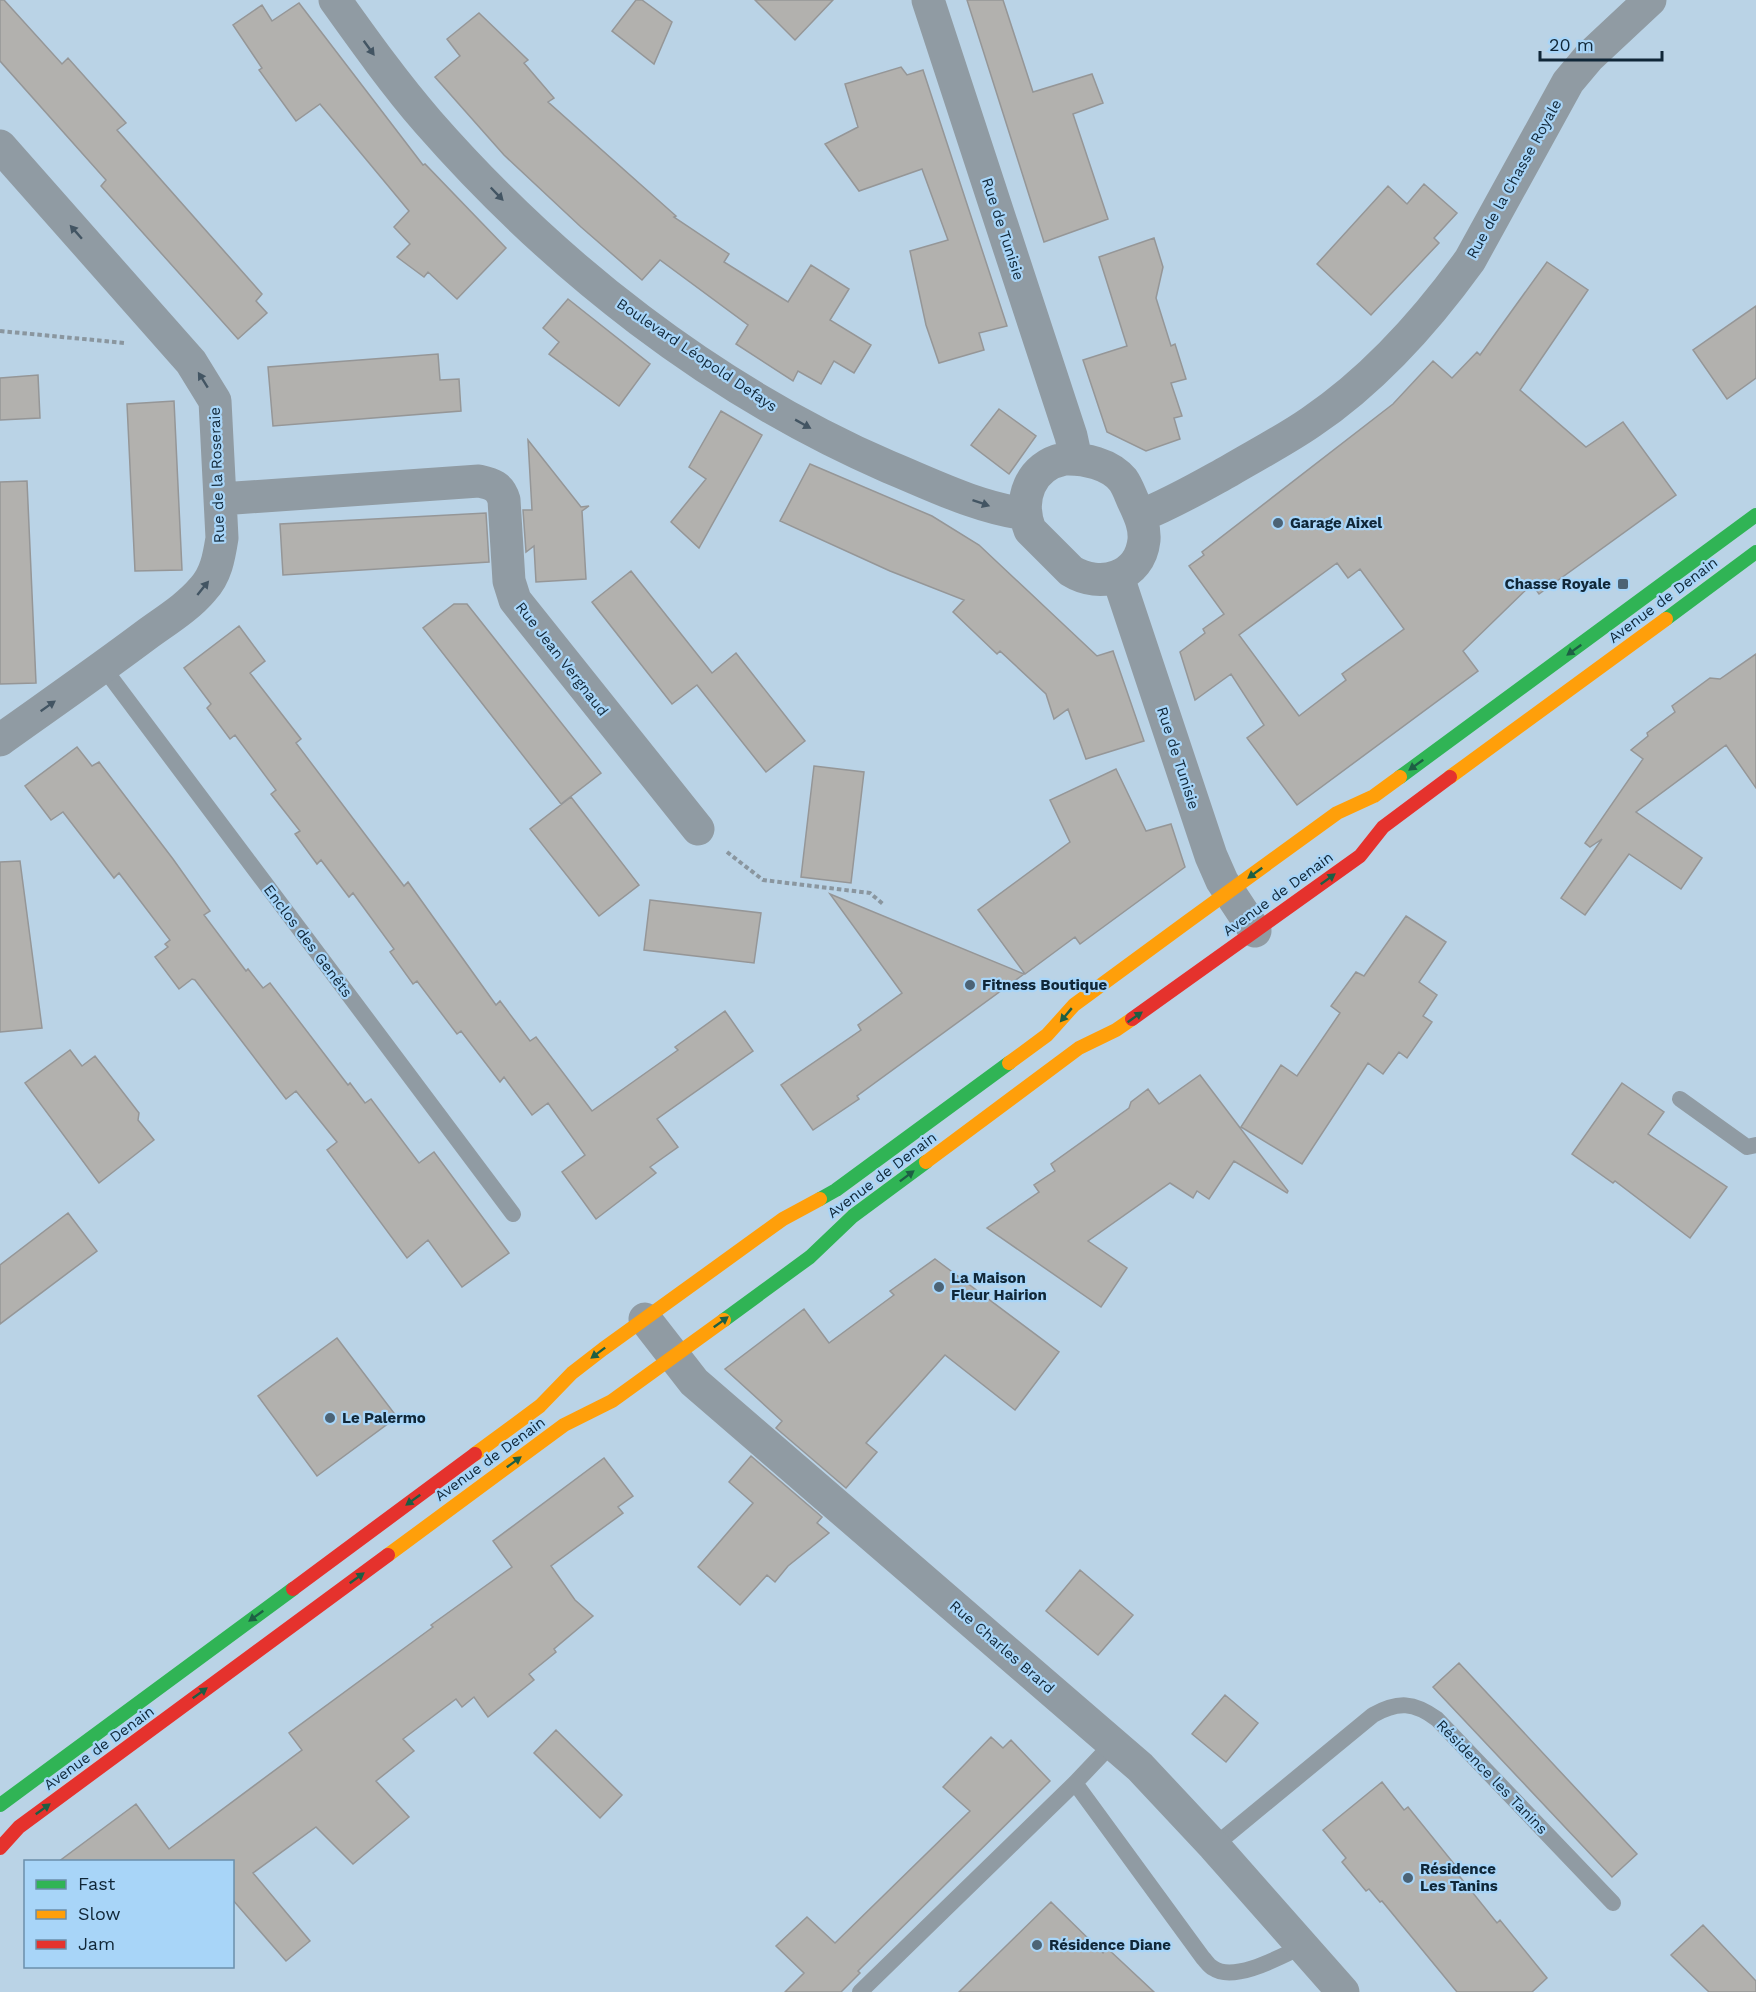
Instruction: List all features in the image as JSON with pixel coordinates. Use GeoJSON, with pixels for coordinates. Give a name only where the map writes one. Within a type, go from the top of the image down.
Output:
{"type":"FeatureCollection","features":[{"type":"Feature","properties":{"kind":"main road","name":"Avenue de Denain"},"geometry":{"type":"LineString","coordinates":[[0,1805],[540,1406],[579,1367],[783,1219],[836,1190],[1047,1035],[1074,1005],[1337,813],[1374,796],[1756,515]]}},
{"type":"Feature","properties":{"kind":"main road","name":"Avenue de Denain"},"geometry":{"type":"LineString","coordinates":[[0,1848],[19,1827],[564,1425],[606,1405],[810,1257],[844,1223],[1079,1048],[1116,1030],[1360,856],[1383,827],[1756,552]]}},
{"type":"Feature","properties":{"kind":"street","name":"Boulevard Léopold Defays"},"geometry":{"type":"LineString","coordinates":[[335,0],[390,76],[429,123],[509,207],[614,301],[730,381],[834,441],[944,490],[999,509],[1026,514]]}},
{"type":"Feature","properties":{"kind":"street","name":"Rue de Tunisie"},"geometry":{"type":"LineString","coordinates":[[928,0],[1071,436],[1076,459]]}},
{"type":"Feature","properties":{"kind":"street","name":"Rue de la Chasse Royale"},"geometry":{"type":"LineString","coordinates":[[1140,516],[1157,510],[1299,430],[1327,411],[1380,365],[1470,260],[1568,82],[1589,57],[1650,0]]}},
{"type":"Feature","properties":{"kind":"street","name":"Rue de la Roseraie"},"geometry":{"type":"LineString","coordinates":[[0,146],[191,363],[215,401],[222,538],[219,560],[213,575],[204,589],[190,602],[103,668],[0,740]]}},
{"type":"Feature","properties":{"kind":"street"},"geometry":{"type":"LineString","coordinates":[[1076,459],[1104,467],[1118,475],[1125,482],[1140,516],[1144,531],[1143,548],[1133,566],[1118,577],[1098,581],[1087,579],[1071,571],[1030,530],[1026,514],[1027,495],[1038,472],[1055,461],[1076,459]]}},
{"type":"Feature","properties":{"kind":"street","name":"Rue Jean Vergnaud"},"geometry":{"type":"LineString","coordinates":[[221,499],[479,481],[494,485],[499,489],[504,500],[509,581],[515,600],[698,829]]}},
{"type":"Feature","properties":{"kind":"street","name":"Rue de Tunisie"},"geometry":{"type":"LineString","coordinates":[[1118,577],[1205,842],[1222,881],[1255,932]]}},
{"type":"Feature","properties":{"kind":"street","name":"Rue Charles Brard"},"geometry":{"type":"LineString","coordinates":[[645,1319],[694,1382],[1113,1743],[1163,1790],[1343,1992]]}},
{"type":"Feature","properties":{"kind":"lane","name":"Enclos des Genêts"},"geometry":{"type":"LineString","coordinates":[[103,668],[513,1214]]}},
{"type":"Feature","properties":{"kind":"lane"},"geometry":{"type":"LineString","coordinates":[[1680,1099],[1747,1147],[1756,1145]]}},
{"type":"Feature","properties":{"kind":"lane","name":"Résidence les Tanins"},"geometry":{"type":"LineString","coordinates":[[1214,1846],[1372,1715],[1397,1705],[1410,1706],[1424,1709],[1437,1719],[1613,1904]]}},
{"type":"Feature","properties":{"kind":"lane"},"geometry":{"type":"LineString","coordinates":[[860,1992],[1075,1783],[1113,1743]]}},
{"type":"Feature","properties":{"kind":"lane"},"geometry":{"type":"LineString","coordinates":[[1075,1783],[1213,1969],[1226,1973],[1244,1971],[1303,1946]]}},
{"type":"Feature","properties":{"kind":"path"},"geometry":{"type":"LineString","coordinates":[[0,331],[179,349]]}},
{"type":"Feature","properties":{"kind":"path"},"geometry":{"type":"LineString","coordinates":[[698,829],[763,880],[870,893],[884,904]]}},
{"type":"Feature","properties":{"kind":"building"},"geometry":{"type":"Polygon","coordinates":[[[0,0],[4,0],[62,64],[68,58],[126,123],[117,130],[262,294],[256,301],[267,313],[238,339],[101,186],[106,180],[0,61],[0,0]]]}},
{"type":"Feature","properties":{"kind":"building"},"geometry":{"type":"Polygon","coordinates":[[[636,0],[642,0],[672,22],[654,64],[612,31],[636,0]]]}},
{"type":"Feature","properties":{"kind":"building"},"geometry":{"type":"Polygon","coordinates":[[[755,0],[833,0],[795,40],[755,0]]]}},
{"type":"Feature","properties":{"kind":"building"},"geometry":{"type":"Polygon","coordinates":[[[967,0],[1003,0],[1033,92],[1092,74],[1103,103],[1073,114],[1108,219],[1044,242],[967,0]]]}},
{"type":"Feature","properties":{"kind":"building"},"geometry":{"type":"Polygon","coordinates":[[[299,3],[423,165],[425,164],[506,248],[457,299],[428,272],[424,277],[397,257],[410,244],[394,227],[409,211],[320,104],[296,121],[259,70],[262,68],[233,25],[262,5],[272,21],[299,3]]]}},
{"type":"Feature","properties":{"kind":"building"},"geometry":{"type":"Polygon","coordinates":[[[479,13],[528,60],[524,63],[554,98],[548,102],[676,216],[674,217],[729,254],[724,262],[788,302],[811,265],[849,289],[830,320],[871,345],[854,373],[834,361],[821,384],[798,371],[793,381],[736,344],[748,325],[660,260],[642,280],[504,155],[435,77],[460,56],[447,39],[479,13]]]}},
{"type":"Feature","properties":{"kind":"building"},"geometry":{"type":"Polygon","coordinates":[[[901,67],[907,75],[923,70],[1007,326],[979,333],[984,350],[939,363],[926,325],[910,251],[948,240],[922,169],[859,191],[825,144],[858,127],[845,84],[901,67]]]}},
{"type":"Feature","properties":{"kind":"building"},"geometry":{"type":"Polygon","coordinates":[[[1424,184],[1457,213],[1434,238],[1439,243],[1371,315],[1317,264],[1388,186],[1407,204],[1424,184]]]}},
{"type":"Feature","properties":{"kind":"building"},"geometry":{"type":"Polygon","coordinates":[[[1154,238],[1163,267],[1156,298],[1171,346],[1175,344],[1186,379],[1171,383],[1182,416],[1174,418],[1180,439],[1146,451],[1107,432],[1083,360],[1127,346],[1099,257],[1154,238]]]}},
{"type":"Feature","properties":{"kind":"building"},"geometry":{"type":"Polygon","coordinates":[[[1547,262],[1588,290],[1520,390],[1586,447],[1623,422],[1676,495],[1539,594],[1532,584],[1463,651],[1478,671],[1297,805],[1247,738],[1264,725],[1231,674],[1195,700],[1180,652],[1205,633],[1203,629],[1224,614],[1189,566],[1204,555],[1202,552],[1393,404],[1433,361],[1452,378],[1477,352],[1480,355],[1547,262]],[[1337,563],[1239,635],[1299,716],[1346,680],[1342,674],[1404,629],[1360,569],[1348,578],[1337,563]]]}},
{"type":"Feature","properties":{"kind":"building"},"geometry":{"type":"Polygon","coordinates":[[[568,299],[650,364],[619,406],[549,354],[559,342],[543,328],[568,299]]]}},
{"type":"Feature","properties":{"kind":"building"},"geometry":{"type":"Polygon","coordinates":[[[1756,306],[1756,378],[1727,399],[1693,350],[1756,306]]]}},
{"type":"Feature","properties":{"kind":"building"},"geometry":{"type":"Polygon","coordinates":[[[438,354],[440,380],[459,379],[461,411],[273,426],[268,367],[438,354]]]}},
{"type":"Feature","properties":{"kind":"building"},"geometry":{"type":"Polygon","coordinates":[[[38,375],[40,418],[0,420],[0,378],[38,375]]]}},
{"type":"Feature","properties":{"kind":"building"},"geometry":{"type":"Polygon","coordinates":[[[174,401],[182,570],[135,571],[127,404],[174,401]]]}},
{"type":"Feature","properties":{"kind":"building"},"geometry":{"type":"Polygon","coordinates":[[[999,409],[1036,436],[1009,474],[971,445],[999,409]]]}},
{"type":"Feature","properties":{"kind":"building"},"geometry":{"type":"Polygon","coordinates":[[[721,411],[762,435],[699,548],[671,522],[706,479],[689,467],[721,411]]]}},
{"type":"Feature","properties":{"kind":"building"},"geometry":{"type":"Polygon","coordinates":[[[528,440],[581,507],[589,506],[582,511],[586,579],[536,582],[534,546],[526,552],[523,510],[532,510],[528,440]]]}},
{"type":"Feature","properties":{"kind":"building"},"geometry":{"type":"Polygon","coordinates":[[[810,464],[932,516],[979,545],[1097,656],[1113,651],[1144,741],[1086,759],[1068,709],[1054,719],[1046,694],[1000,651],[997,654],[953,612],[964,600],[890,571],[780,521],[810,464]]]}},
{"type":"Feature","properties":{"kind":"building"},"geometry":{"type":"Polygon","coordinates":[[[27,481],[36,683],[0,684],[0,482],[27,481]]]}},
{"type":"Feature","properties":{"kind":"building"},"geometry":{"type":"Polygon","coordinates":[[[486,513],[489,562],[283,575],[280,524],[486,513]]]}},
{"type":"Feature","properties":{"kind":"building"},"geometry":{"type":"Polygon","coordinates":[[[631,571],[712,673],[736,653],[805,741],[766,772],[697,685],[672,704],[592,602],[631,571]]]}},
{"type":"Feature","properties":{"kind":"building"},"geometry":{"type":"Polygon","coordinates":[[[454,604],[467,604],[601,773],[561,804],[423,628],[454,604]]]}},
{"type":"Feature","properties":{"kind":"building"},"geometry":{"type":"Polygon","coordinates":[[[239,626],[265,661],[250,673],[301,739],[296,743],[404,886],[408,882],[496,1005],[500,1001],[530,1041],[536,1037],[592,1111],[678,1050],[675,1047],[725,1011],[753,1051],[657,1119],[678,1147],[650,1167],[656,1173],[596,1219],[562,1172],[585,1155],[548,1103],[532,1115],[504,1077],[500,1082],[461,1031],[457,1034],[417,981],[413,984],[390,952],[394,949],[353,893],[349,897],[321,860],[317,864],[295,834],[300,831],[271,794],[276,790],[235,735],[230,739],[207,708],[211,704],[184,668],[239,626]]]}},
{"type":"Feature","properties":{"kind":"building"},"geometry":{"type":"Polygon","coordinates":[[[1756,654],[1756,788],[1726,745],[1636,812],[1702,858],[1681,889],[1629,854],[1585,915],[1561,898],[1602,839],[1590,847],[1585,843],[1643,759],[1631,750],[1648,736],[1647,733],[1675,712],[1672,706],[1710,678],[1720,679],[1756,654]]]}},
{"type":"Feature","properties":{"kind":"building"},"geometry":{"type":"Polygon","coordinates":[[[77,747],[92,766],[99,762],[173,859],[210,911],[204,915],[246,971],[248,969],[263,988],[270,983],[348,1085],[350,1083],[365,1103],[371,1099],[419,1163],[434,1152],[509,1253],[462,1287],[428,1240],[407,1258],[327,1150],[337,1142],[296,1091],[286,1099],[195,980],[192,979],[179,989],[155,957],[168,947],[165,944],[170,940],[119,873],[114,878],[63,812],[51,820],[25,786],[77,747]]]}},
{"type":"Feature","properties":{"kind":"building"},"geometry":{"type":"Polygon","coordinates":[[[814,766],[864,772],[851,883],[801,877],[814,766]]]}},
{"type":"Feature","properties":{"kind":"building"},"geometry":{"type":"Polygon","coordinates":[[[1116,769],[1146,831],[1171,824],[1185,867],[1080,944],[1075,937],[1025,974],[978,910],[1070,842],[1050,800],[1116,769]]]}},
{"type":"Feature","properties":{"kind":"building"},"geometry":{"type":"Polygon","coordinates":[[[571,797],[639,885],[599,916],[530,829],[571,797]]]}},
{"type":"Feature","properties":{"kind":"building"},"geometry":{"type":"Polygon","coordinates":[[[20,861],[42,1028],[0,1032],[0,862],[20,861]]]}},
{"type":"Feature","properties":{"kind":"building"},"geometry":{"type":"Polygon","coordinates":[[[830,894],[1024,974],[857,1096],[859,1099],[813,1130],[781,1085],[861,1030],[858,1025],[902,993],[830,894]]]}},
{"type":"Feature","properties":{"kind":"building"},"geometry":{"type":"Polygon","coordinates":[[[650,900],[761,913],[754,963],[644,950],[650,900]]]}},
{"type":"Feature","properties":{"kind":"building"},"geometry":{"type":"Polygon","coordinates":[[[1406,916],[1446,942],[1419,982],[1437,995],[1423,1016],[1432,1022],[1407,1058],[1399,1052],[1383,1074],[1368,1063],[1302,1164],[1241,1127],[1281,1065],[1297,1076],[1340,1013],[1331,1006],[1356,972],[1364,976],[1406,916]]]}},
{"type":"Feature","properties":{"kind":"building"},"geometry":{"type":"Polygon","coordinates":[[[70,1050],[82,1066],[95,1056],[139,1113],[138,1120],[154,1140],[99,1183],[25,1083],[70,1050]]]}},
{"type":"Feature","properties":{"kind":"building"},"geometry":{"type":"Polygon","coordinates":[[[1200,1075],[1288,1191],[1287,1193],[1234,1161],[1209,1199],[1197,1191],[1193,1198],[1170,1183],[1088,1241],[1127,1268],[1101,1307],[987,1228],[1039,1192],[1034,1185],[1055,1171],[1051,1164],[1129,1108],[1131,1102],[1148,1089],[1159,1104],[1200,1075]]]}},
{"type":"Feature","properties":{"kind":"building"},"geometry":{"type":"Polygon","coordinates":[[[1622,1083],[1664,1112],[1648,1134],[1727,1187],[1690,1238],[1615,1181],[1613,1183],[1572,1154],[1622,1083]]]}},
{"type":"Feature","properties":{"kind":"building"},"geometry":{"type":"Polygon","coordinates":[[[68,1213],[97,1251],[0,1324],[0,1265],[68,1213]]]}},
{"type":"Feature","properties":{"kind":"building"},"geometry":{"type":"Polygon","coordinates":[[[935,1259],[1059,1352],[1015,1410],[945,1355],[866,1443],[877,1452],[846,1488],[776,1428],[782,1421],[725,1369],[804,1309],[829,1343],[894,1295],[890,1291],[935,1259]]]}},
{"type":"Feature","properties":{"kind":"building"},"geometry":{"type":"Polygon","coordinates":[[[337,1338],[397,1417],[317,1476],[258,1396],[337,1338]]]}},
{"type":"Feature","properties":{"kind":"building"},"geometry":{"type":"Polygon","coordinates":[[[751,1456],[822,1517],[817,1523],[829,1533],[788,1566],[775,1582],[767,1575],[740,1605],[698,1567],[753,1503],[729,1482],[751,1456]]]}},
{"type":"Feature","properties":{"kind":"building"},"geometry":{"type":"Polygon","coordinates":[[[604,1458],[633,1496],[618,1507],[623,1513],[551,1566],[575,1600],[593,1616],[554,1649],[556,1652],[529,1674],[534,1680],[488,1717],[474,1697],[462,1707],[456,1699],[403,1739],[414,1751],[376,1781],[409,1817],[353,1864],[316,1827],[253,1873],[310,1941],[286,1961],[234,1901],[234,1860],[61,1860],[136,1804],[169,1849],[302,1750],[289,1733],[433,1627],[431,1625],[512,1567],[493,1541],[604,1458]]]}},
{"type":"Feature","properties":{"kind":"building"},"geometry":{"type":"Polygon","coordinates":[[[1080,1570],[1133,1615],[1098,1655],[1046,1611],[1080,1570]]]}},
{"type":"Feature","properties":{"kind":"building"},"geometry":{"type":"Polygon","coordinates":[[[1459,1663],[1637,1854],[1612,1877],[1433,1687],[1459,1663]]]}},
{"type":"Feature","properties":{"kind":"building"},"geometry":{"type":"Polygon","coordinates":[[[1225,1695],[1258,1723],[1226,1762],[1192,1734],[1225,1695]]]}},
{"type":"Feature","properties":{"kind":"building"},"geometry":{"type":"Polygon","coordinates":[[[556,1730],[622,1795],[600,1818],[534,1753],[556,1730]]]}},
{"type":"Feature","properties":{"kind":"building"},"geometry":{"type":"Polygon","coordinates":[[[991,1737],[1003,1748],[1011,1740],[1050,1781],[858,1971],[860,1973],[841,1992],[785,1992],[804,1973],[776,1946],[807,1917],[835,1943],[970,1811],[943,1787],[991,1737]]]}},
{"type":"Feature","properties":{"kind":"building","name":"Résidence Les Tanins"},"geometry":{"type":"Polygon","coordinates":[[[1382,1782],[1404,1810],[1408,1807],[1455,1865],[1452,1867],[1497,1923],[1500,1920],[1547,1978],[1532,1992],[1457,1992],[1382,1901],[1380,1902],[1369,1889],[1366,1891],[1342,1862],[1346,1858],[1323,1830],[1382,1782]]]}},
{"type":"Feature","properties":{"kind":"building","name":"Résidence Diane"},"geometry":{"type":"Polygon","coordinates":[[[1051,1902],[1103,1953],[1107,1948],[1154,1992],[959,1992],[1051,1902]]]}},
{"type":"Feature","properties":{"kind":"building"},"geometry":{"type":"Polygon","coordinates":[[[1703,1925],[1756,1981],[1756,1992],[1709,1992],[1671,1955],[1703,1925]]]}},
{"type":"Feature","properties":{"kind":"traffic: fast"},"geometry":{"type":"LineString","coordinates":[[1400,777],[1756,515]]}},
{"type":"Feature","properties":{"kind":"traffic: fast"},"geometry":{"type":"LineString","coordinates":[[1666,619],[1756,552]]}},
{"type":"Feature","properties":{"kind":"traffic: fast"},"geometry":{"type":"LineString","coordinates":[[820,1199],[836,1190],[1009,1063]]}},
{"type":"Feature","properties":{"kind":"traffic: fast"},"geometry":{"type":"LineString","coordinates":[[724,1320],[810,1257],[853,1216],[926,1162]]}},
{"type":"Feature","properties":{"kind":"traffic: fast"},"geometry":{"type":"LineString","coordinates":[[0,1805],[293,1589]]}},
{"type":"Feature","properties":{"kind":"traffic: slow"},"geometry":{"type":"LineString","coordinates":[[1450,777],[1666,619]]}},
{"type":"Feature","properties":{"kind":"traffic: slow"},"geometry":{"type":"LineString","coordinates":[[1009,1063],[1047,1035],[1074,1005],[1187,922],[1337,813],[1374,796],[1400,777]]}},
{"type":"Feature","properties":{"kind":"traffic: slow"},"geometry":{"type":"LineString","coordinates":[[926,1162],[1079,1048],[1116,1030],[1132,1019]]}},
{"type":"Feature","properties":{"kind":"traffic: slow"},"geometry":{"type":"LineString","coordinates":[[475,1454],[540,1406],[572,1373],[603,1349],[783,1219],[820,1199]]}},
{"type":"Feature","properties":{"kind":"traffic: slow"},"geometry":{"type":"LineString","coordinates":[[388,1555],[564,1425],[612,1401],[724,1320]]}},
{"type":"Feature","properties":{"kind":"traffic: jam"},"geometry":{"type":"LineString","coordinates":[[1132,1019],[1360,856],[1383,827],[1450,777]]}},
{"type":"Feature","properties":{"kind":"traffic: jam"},"geometry":{"type":"LineString","coordinates":[[293,1589],[475,1454]]}},
{"type":"Feature","properties":{"kind":"traffic: jam"},"geometry":{"type":"LineString","coordinates":[[0,1848],[19,1827],[388,1555]]}},
{"type":"Feature","properties":{"kind":"place","name":"Garage Aixel"},"geometry":{"type":"Point","coordinates":[1278,523]}},
{"type":"Feature","properties":{"kind":"place","name":"Chasse Royale"},"geometry":{"type":"Point","coordinates":[1623,584]}},
{"type":"Feature","properties":{"kind":"place","name":"Fitness Boutique"},"geometry":{"type":"Point","coordinates":[970,985]}},
{"type":"Feature","properties":{"kind":"place","name":"La Maison Fleur Hairion"},"geometry":{"type":"Point","coordinates":[939,1287]}},
{"type":"Feature","properties":{"kind":"place","name":"Le Palermo"},"geometry":{"type":"Point","coordinates":[330,1418]}},
{"type":"Feature","properties":{"kind":"place","name":"Résidence Les Tanins"},"geometry":{"type":"Point","coordinates":[1408,1878]}},
{"type":"Feature","properties":{"kind":"place","name":"Résidence Diane"},"geometry":{"type":"Point","coordinates":[1037,1945]}}]}
